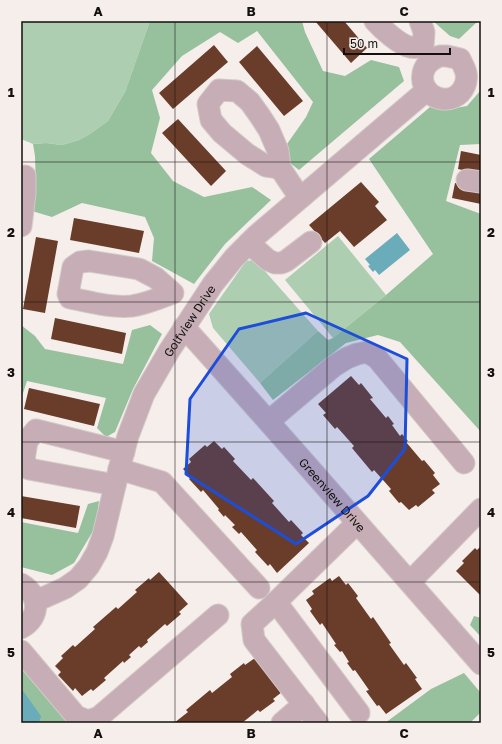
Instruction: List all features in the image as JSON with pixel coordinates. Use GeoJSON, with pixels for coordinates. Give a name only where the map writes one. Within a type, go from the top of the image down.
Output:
{"type":"FeatureCollection","features":[{"type":"Feature","properties":{"kind":"street"},"geometry":{"type":"LineString","coordinates":[[375,21],[388,34],[410,47],[428,53],[440,56],[460,59],[466,75],[466,82],[459,94],[452,98],[438,98],[432,95],[424,84],[423,77],[427,64],[428,53],[424,32],[420,21]]}},
{"type":"Feature","properties":{"kind":"street","name":"Golfview Drive"},"geometry":{"type":"LineString","coordinates":[[36,601],[65,588],[78,579],[89,566],[97,552],[103,536],[128,436],[144,394],[184,327],[213,284],[234,258],[249,243],[427,90]]}},
{"type":"Feature","properties":{"kind":"street"},"geometry":{"type":"LineString","coordinates":[[280,168],[300,198]]}},
{"type":"Feature","properties":{"kind":"street"},"geometry":{"type":"LineString","coordinates":[[21,226],[25,193],[25,176]]}},
{"type":"Feature","properties":{"kind":"street"},"geometry":{"type":"LineString","coordinates":[[249,243],[268,260],[275,263],[281,263],[286,261],[311,242]]}},
{"type":"Feature","properties":{"kind":"street"},"geometry":{"type":"LineString","coordinates":[[173,293],[196,309]]}},
{"type":"Feature","properties":{"kind":"street","name":"Greenview Drive"},"geometry":{"type":"LineString","coordinates":[[184,327],[269,421],[481,664]]}},
{"type":"Feature","properties":{"kind":"street"},"geometry":{"type":"LineString","coordinates":[[269,421],[334,366],[347,358],[367,352],[377,358],[464,463]]}},
{"type":"Feature","properties":{"kind":"street"},"geometry":{"type":"LineString","coordinates":[[119,469],[162,482],[259,588]]}},
{"type":"Feature","properties":{"kind":"street"},"geometry":{"type":"LineString","coordinates":[[410,582],[481,510]]}},
{"type":"Feature","properties":{"kind":"street"},"geometry":{"type":"LineString","coordinates":[[318,723],[254,640],[252,624],[357,523]]}},
{"type":"Feature","properties":{"kind":"street"},"geometry":{"type":"LineString","coordinates":[[21,584],[28,588],[36,601],[36,609],[33,617],[29,623],[21,628]]}},
{"type":"Feature","properties":{"kind":"street"},"geometry":{"type":"LineString","coordinates":[[276,602],[359,713]]}},
{"type":"Feature","properties":{"kind":"street"},"geometry":{"type":"LineString","coordinates":[[21,651],[76,716],[88,721],[99,717],[218,615]]}},
{"type":"Feature","properties":{"kind":"street"},"geometry":{"type":"LineString","coordinates":[[282,723],[304,704]]}},
{"type":"Feature","properties":{"kind":"highlighted area"},"geometry":{"type":"Polygon","coordinates":[[[306,313],[407,359],[405,449],[368,496],[296,544],[186,474],[190,399],[239,329],[306,313]]]}},
{"type":"Feature","properties":{"kind":"green space"},"geometry":{"type":"Polygon","coordinates":[[[21,21],[150,21],[125,92],[108,121],[79,140],[62,145],[46,143],[33,144],[21,139],[21,21]]]}},
{"type":"Feature","properties":{"kind":"green space"},"geometry":{"type":"Polygon","coordinates":[[[150,21],[302,21],[305,32],[323,71],[345,76],[371,60],[399,67],[404,81],[299,170],[290,163],[287,144],[306,117],[313,102],[257,31],[238,43],[220,32],[182,56],[152,90],[160,118],[151,153],[173,181],[204,197],[252,187],[271,200],[225,244],[194,284],[152,261],[154,238],[145,217],[82,203],[52,217],[32,211],[36,189],[33,144],[46,143],[62,145],[79,140],[108,121],[125,92],[150,21]]]}},
{"type":"Feature","properties":{"kind":"green space"},"geometry":{"type":"Polygon","coordinates":[[[433,21],[478,21],[459,39],[450,36],[433,21]]]}},
{"type":"Feature","properties":{"kind":"green space"},"geometry":{"type":"Polygon","coordinates":[[[481,90],[481,144],[460,145],[446,201],[481,214],[481,432],[400,342],[378,335],[346,343],[273,400],[260,383],[318,331],[328,340],[333,338],[433,254],[369,159],[430,107],[444,110],[467,106],[481,90]]]}},
{"type":"Feature","properties":{"kind":"green space"},"geometry":{"type":"Polygon","coordinates":[[[338,236],[386,295],[333,338],[285,280],[338,236]]]}},
{"type":"Feature","properties":{"kind":"green space"},"geometry":{"type":"Polygon","coordinates":[[[255,260],[318,331],[260,383],[213,328],[209,314],[246,261],[255,260]]]}},
{"type":"Feature","properties":{"kind":"green space"},"geometry":{"type":"Polygon","coordinates":[[[21,325],[35,336],[45,349],[123,364],[132,330],[150,325],[162,334],[133,389],[115,432],[106,437],[97,428],[106,398],[27,381],[21,399],[21,325]]]}},
{"type":"Feature","properties":{"kind":"green space"},"geometry":{"type":"Polygon","coordinates":[[[99,501],[96,526],[74,563],[52,575],[21,567],[21,522],[78,533],[88,504],[99,501]]]}},
{"type":"Feature","properties":{"kind":"green space"},"geometry":{"type":"Polygon","coordinates":[[[474,616],[481,618],[481,637],[470,625],[474,616]]]}},
{"type":"Feature","properties":{"kind":"green space"},"geometry":{"type":"Polygon","coordinates":[[[21,662],[73,723],[21,723],[21,662]]]}},
{"type":"Feature","properties":{"kind":"green space"},"geometry":{"type":"Polygon","coordinates":[[[464,673],[480,692],[480,713],[470,723],[385,723],[431,689],[464,673]]]}},
{"type":"Feature","properties":{"kind":"water"},"geometry":{"type":"Polygon","coordinates":[[[397,233],[410,250],[379,275],[375,270],[373,272],[365,259],[397,233]]]}},
{"type":"Feature","properties":{"kind":"water"},"geometry":{"type":"Polygon","coordinates":[[[21,688],[41,716],[39,723],[21,723],[21,688]]]}},
{"type":"Feature","properties":{"kind":"building"},"geometry":{"type":"Polygon","coordinates":[[[315,21],[344,21],[367,48],[351,63],[315,21]]]}},
{"type":"Feature","properties":{"kind":"building"},"geometry":{"type":"Polygon","coordinates":[[[214,45],[228,62],[173,109],[159,93],[214,45]]]}},
{"type":"Feature","properties":{"kind":"building"},"geometry":{"type":"Polygon","coordinates":[[[257,46],[303,101],[284,116],[239,62],[257,46]]]}},
{"type":"Feature","properties":{"kind":"building"},"geometry":{"type":"Polygon","coordinates":[[[178,119],[226,171],[211,186],[162,133],[178,119]]]}},
{"type":"Feature","properties":{"kind":"building"},"geometry":{"type":"Polygon","coordinates":[[[461,151],[481,155],[481,174],[458,169],[461,151]]]}},
{"type":"Feature","properties":{"kind":"building"},"geometry":{"type":"Polygon","coordinates":[[[361,182],[379,202],[375,206],[387,220],[354,247],[340,231],[325,243],[309,225],[361,182]]]}},
{"type":"Feature","properties":{"kind":"building"},"geometry":{"type":"Polygon","coordinates":[[[455,183],[481,188],[481,204],[452,198],[455,183]]]}},
{"type":"Feature","properties":{"kind":"building"},"geometry":{"type":"Polygon","coordinates":[[[74,218],[144,231],[139,253],[70,240],[74,218]]]}},
{"type":"Feature","properties":{"kind":"building"},"geometry":{"type":"Polygon","coordinates":[[[36,237],[58,241],[45,313],[23,309],[36,237]]]}},
{"type":"Feature","properties":{"kind":"building"},"geometry":{"type":"Polygon","coordinates":[[[55,318],[126,333],[122,354],[51,339],[55,318]]]}},
{"type":"Feature","properties":{"kind":"building"},"geometry":{"type":"Polygon","coordinates":[[[351,376],[359,385],[361,383],[373,398],[370,399],[386,418],[388,416],[394,424],[392,425],[400,436],[402,434],[408,441],[406,442],[422,461],[424,460],[435,473],[433,475],[440,484],[432,490],[435,493],[418,507],[416,505],[409,510],[401,502],[399,503],[389,491],[391,489],[374,470],[372,472],[352,448],[354,446],[337,427],[335,429],[323,415],[326,413],[318,404],[351,376]]]}},
{"type":"Feature","properties":{"kind":"building"},"geometry":{"type":"Polygon","coordinates":[[[29,388],[100,404],[94,426],[24,409],[29,388]]]}},
{"type":"Feature","properties":{"kind":"building"},"geometry":{"type":"Polygon","coordinates":[[[214,441],[222,449],[224,447],[235,459],[233,461],[251,480],[253,478],[274,501],[272,503],[289,522],[291,520],[303,533],[301,535],[309,543],[277,573],[270,564],[268,566],[255,552],[257,550],[241,532],[239,534],[232,527],[235,525],[225,515],[224,517],[203,490],[201,492],[189,479],[191,477],[183,469],[191,462],[189,459],[205,445],[207,447],[214,441]]]}},
{"type":"Feature","properties":{"kind":"building"},"geometry":{"type":"Polygon","coordinates":[[[21,496],[80,506],[76,528],[21,518],[21,496]]]}},
{"type":"Feature","properties":{"kind":"building"},"geometry":{"type":"Polygon","coordinates":[[[481,546],[481,596],[456,571],[464,563],[462,561],[475,548],[477,550],[481,546]]]}},
{"type":"Feature","properties":{"kind":"building"},"geometry":{"type":"Polygon","coordinates":[[[159,572],[188,604],[179,612],[181,614],[167,626],[165,624],[147,640],[148,642],[141,648],[139,646],[129,655],[131,657],[124,663],[123,661],[104,678],[106,680],[93,691],[91,689],[82,696],[75,688],[73,691],[58,675],[61,672],[55,666],[63,658],[61,656],[73,645],[75,647],[95,629],[93,627],[116,607],[118,609],[137,592],[135,590],[159,572]]]}},
{"type":"Feature","properties":{"kind":"building"},"geometry":{"type":"Polygon","coordinates":[[[339,576],[346,585],[348,583],[358,596],[356,598],[371,619],[373,617],[391,643],[389,644],[404,665],[406,663],[417,678],[415,679],[422,689],[386,714],[379,705],[377,706],[366,691],[369,690],[355,670],[353,671],[347,663],[349,662],[342,651],[340,652],[334,645],[336,644],[322,623],[320,625],[310,611],[312,609],[306,600],[314,594],[312,591],[330,578],[332,581],[339,576]]]}},
{"type":"Feature","properties":{"kind":"building"},"geometry":{"type":"Polygon","coordinates":[[[255,658],[282,692],[273,699],[275,701],[260,712],[258,710],[242,723],[174,723],[188,712],[186,710],[210,690],[212,693],[232,677],[230,674],[244,663],[245,665],[255,658]]]}}]}
